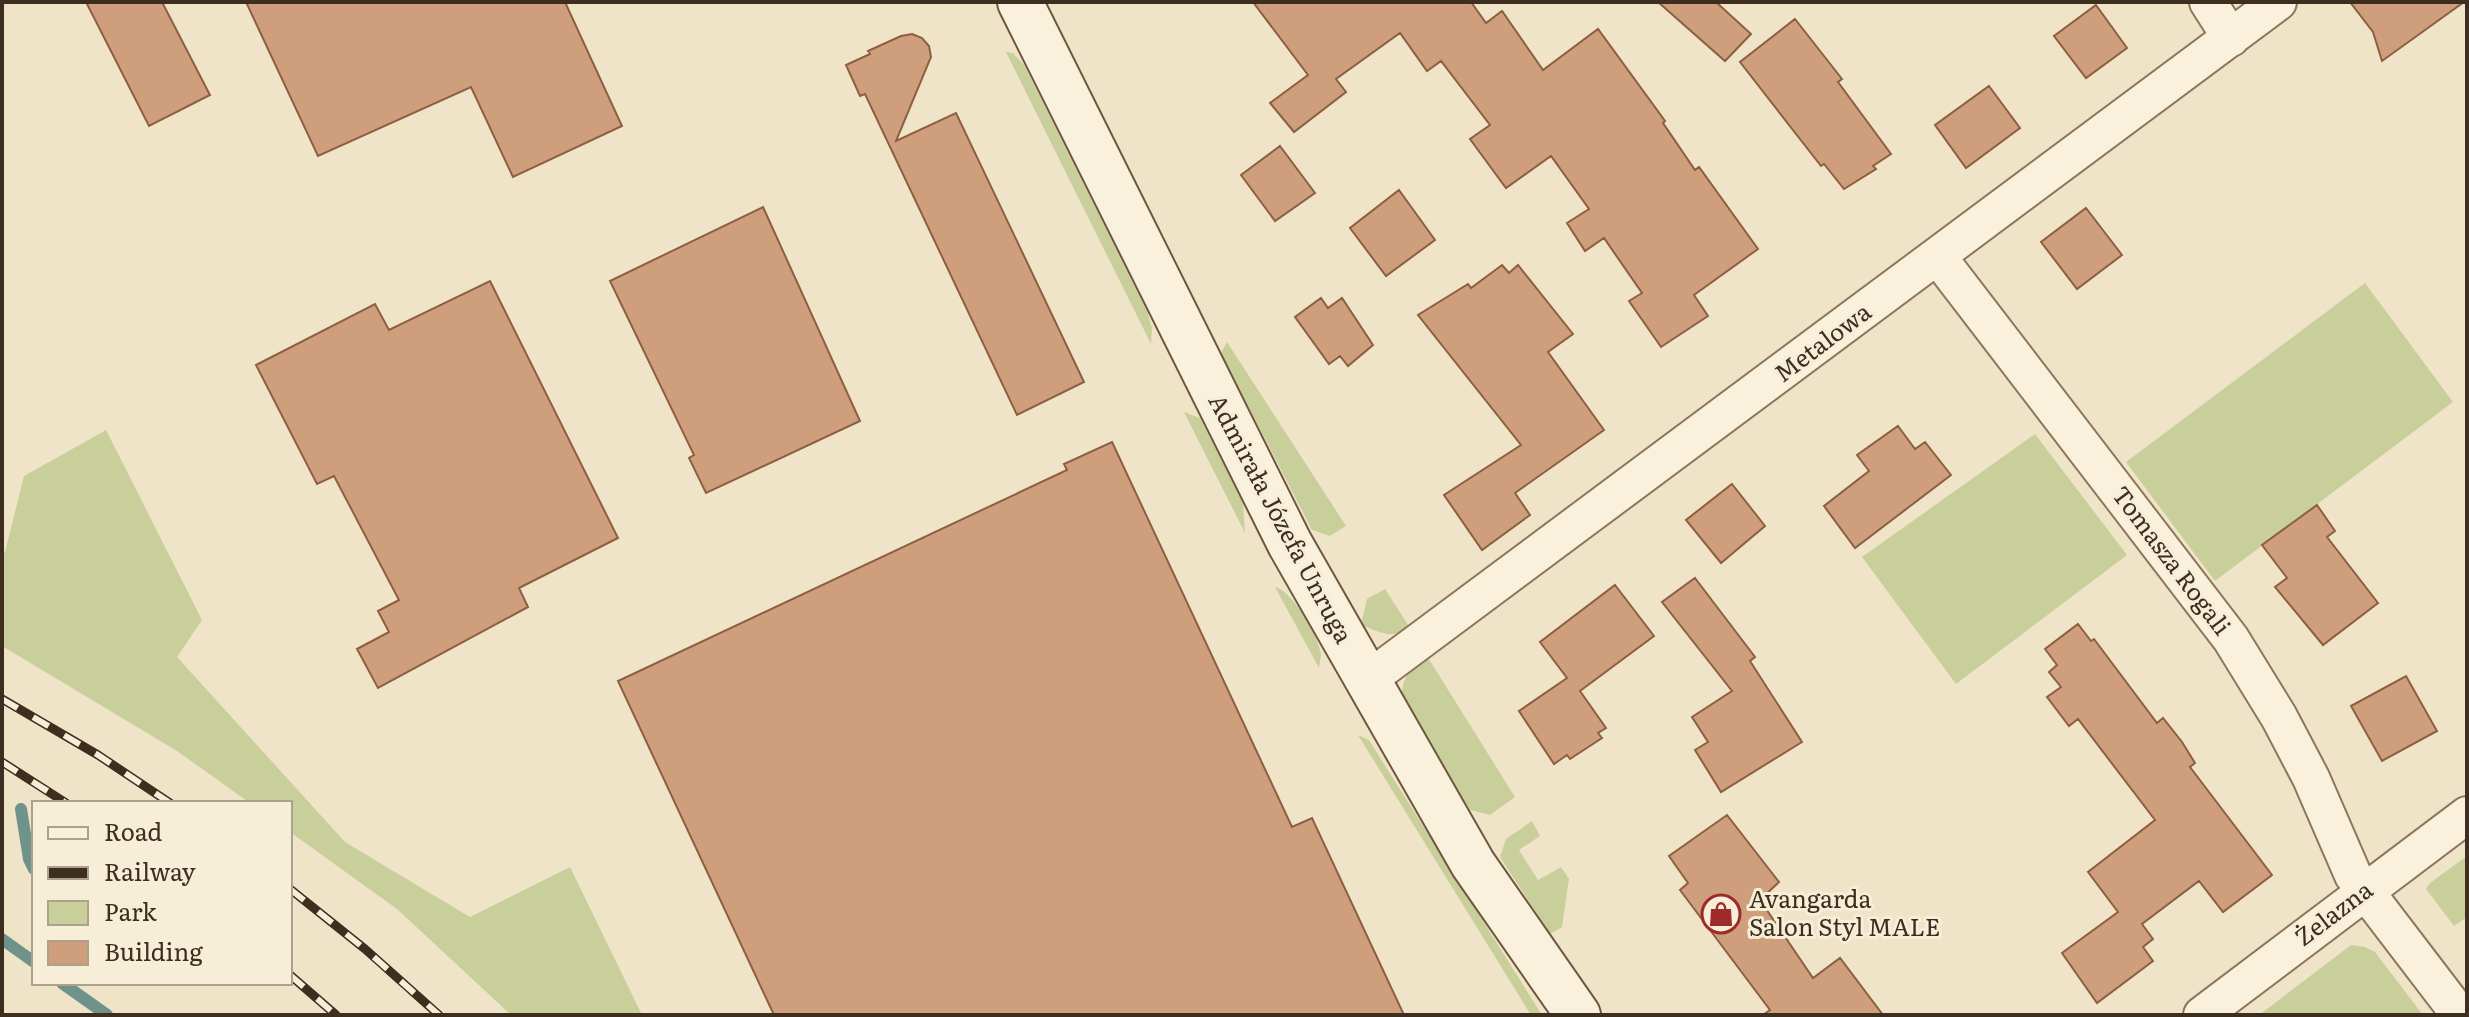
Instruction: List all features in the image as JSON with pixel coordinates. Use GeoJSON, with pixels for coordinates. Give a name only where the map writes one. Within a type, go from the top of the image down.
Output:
{"type":"FeatureCollection","features":[{"type":"Feature","properties":{"kind":"street","name":"Admirała Józefa Unruga"},"geometry":{"type":"LineString","coordinates":[[1020,2],[1290,544],[1473,864],[1578,1015]]}},
{"type":"Feature","properties":{"kind":"street"},"geometry":{"type":"LineString","coordinates":[[2208,2],[2231,38]]}},
{"type":"Feature","properties":{"kind":"street","name":"Metalowa"},"geometry":{"type":"LineString","coordinates":[[1366,681],[2278,2]]}},
{"type":"Feature","properties":{"kind":"street","name":"Tomasza Rogali"},"geometry":{"type":"LineString","coordinates":[[1938,257],[2231,639],[2279,717],[2311,778],[2353,875],[2460,1015]]}},
{"type":"Feature","properties":{"kind":"street","name":"Żelazna"},"geometry":{"type":"LineString","coordinates":[[2202,1015],[2467,815]]}},
{"type":"Feature","properties":{"kind":"green space"},"geometry":{"type":"Polygon","coordinates":[[[1006,52],[1013,53],[1024,65],[1147,311],[1152,328],[1151,344],[1006,52]]]}},
{"type":"Feature","properties":{"kind":"green space"},"geometry":{"type":"Polygon","coordinates":[[[2365,283],[2453,402],[2215,581],[2126,462],[2365,283]]]}},
{"type":"Feature","properties":{"kind":"green space"},"geometry":{"type":"Polygon","coordinates":[[[1227,342],[1346,526],[1330,536],[1312,530],[1221,353],[1227,342]]]}},
{"type":"Feature","properties":{"kind":"green space"},"geometry":{"type":"Polygon","coordinates":[[[1184,412],[1200,418],[1243,503],[1245,533],[1184,412]]]}},
{"type":"Feature","properties":{"kind":"green space"},"geometry":{"type":"Polygon","coordinates":[[[106,430],[202,620],[177,657],[345,842],[470,917],[570,867],[642,1015],[511,1015],[397,909],[292,833],[292,801],[247,801],[177,751],[2,646],[2,551],[5,552],[24,476],[106,430]]]}},
{"type":"Feature","properties":{"kind":"green space"},"geometry":{"type":"Polygon","coordinates":[[[2035,434],[2127,555],[1956,684],[1862,557],[2035,434]]]}},
{"type":"Feature","properties":{"kind":"green space"},"geometry":{"type":"Polygon","coordinates":[[[1275,587],[1290,597],[1310,627],[1321,655],[1319,668],[1275,587]]]}},
{"type":"Feature","properties":{"kind":"green space"},"geometry":{"type":"Polygon","coordinates":[[[1385,589],[1410,628],[1404,632],[1386,634],[1361,624],[1367,599],[1385,589]]]}},
{"type":"Feature","properties":{"kind":"green space"},"geometry":{"type":"Polygon","coordinates":[[[1427,656],[1515,797],[1490,815],[1470,810],[1402,698],[1408,673],[1427,656]]]}},
{"type":"Feature","properties":{"kind":"green space"},"geometry":{"type":"Polygon","coordinates":[[[1358,735],[1369,740],[1542,1015],[1531,1015],[1358,735]]]}},
{"type":"Feature","properties":{"kind":"green space"},"geometry":{"type":"Polygon","coordinates":[[[1532,821],[1540,836],[1519,850],[1538,880],[1561,867],[1569,879],[1562,927],[1550,934],[1500,857],[1506,839],[1532,821]]]}},
{"type":"Feature","properties":{"kind":"green space"},"geometry":{"type":"Polygon","coordinates":[[[2467,856],[2467,917],[2454,926],[2426,889],[2467,856]]]}},
{"type":"Feature","properties":{"kind":"green space"},"geometry":{"type":"Polygon","coordinates":[[[2351,945],[2375,952],[2423,1015],[2259,1015],[2351,945]]]}},
{"type":"Feature","properties":{"kind":"building"},"geometry":{"type":"Polygon","coordinates":[[[86,2],[162,2],[210,95],[149,126],[86,2]]]}},
{"type":"Feature","properties":{"kind":"building"},"geometry":{"type":"Polygon","coordinates":[[[246,2],[565,2],[622,126],[513,177],[471,87],[318,156],[246,2]]]}},
{"type":"Feature","properties":{"kind":"building"},"geometry":{"type":"Polygon","coordinates":[[[1253,2],[1471,2],[1486,23],[1502,11],[1543,70],[1598,29],[1665,121],[1663,123],[1695,170],[1699,167],[1758,249],[1694,295],[1708,316],[1661,347],[1629,301],[1642,293],[1604,238],[1585,251],[1567,223],[1589,209],[1551,156],[1506,188],[1470,139],[1490,125],[1441,61],[1427,71],[1400,33],[1336,79],[1346,92],[1294,132],[1270,103],[1308,75],[1253,2]]]}},
{"type":"Feature","properties":{"kind":"building"},"geometry":{"type":"Polygon","coordinates":[[[1658,2],[1716,2],[1751,34],[1725,61],[1658,2]]]}},
{"type":"Feature","properties":{"kind":"building"},"geometry":{"type":"Polygon","coordinates":[[[2350,2],[2464,2],[2382,61],[2373,32],[2350,2]]]}},
{"type":"Feature","properties":{"kind":"building"},"geometry":{"type":"Polygon","coordinates":[[[2096,5],[2127,48],[2086,78],[2054,36],[2096,5]]]}},
{"type":"Feature","properties":{"kind":"building"},"geometry":{"type":"Polygon","coordinates":[[[1795,19],[1842,79],[1838,82],[1891,154],[1873,166],[1876,169],[1844,189],[1824,164],[1821,166],[1740,62],[1795,19]]]}},
{"type":"Feature","properties":{"kind":"building"},"geometry":{"type":"Polygon","coordinates":[[[912,34],[922,38],[929,46],[931,57],[896,141],[956,113],[1084,382],[1017,415],[865,94],[860,96],[846,65],[870,54],[868,51],[912,34]]]}},
{"type":"Feature","properties":{"kind":"building"},"geometry":{"type":"Polygon","coordinates":[[[1989,86],[2020,128],[1966,168],[1935,125],[1989,86]]]}},
{"type":"Feature","properties":{"kind":"building"},"geometry":{"type":"Polygon","coordinates":[[[1280,146],[1315,193],[1275,221],[1241,175],[1280,146]]]}},
{"type":"Feature","properties":{"kind":"building"},"geometry":{"type":"Polygon","coordinates":[[[1399,190],[1435,240],[1386,276],[1350,228],[1399,190]]]}},
{"type":"Feature","properties":{"kind":"building"},"geometry":{"type":"Polygon","coordinates":[[[763,207],[860,421],[706,493],[689,458],[694,455],[610,281],[763,207]]]}},
{"type":"Feature","properties":{"kind":"building"},"geometry":{"type":"Polygon","coordinates":[[[2086,208],[2122,255],[2077,289],[2041,242],[2086,208]]]}},
{"type":"Feature","properties":{"kind":"building"},"geometry":{"type":"Polygon","coordinates":[[[1502,265],[1509,273],[1518,265],[1573,334],[1548,352],[1604,430],[1515,493],[1530,515],[1482,550],[1444,495],[1521,445],[1418,315],[1468,284],[1471,288],[1502,265]]]}},
{"type":"Feature","properties":{"kind":"building"},"geometry":{"type":"Polygon","coordinates":[[[490,281],[618,538],[519,588],[528,607],[378,688],[357,649],[389,632],[378,611],[399,600],[334,476],[317,484],[256,365],[375,304],[389,330],[490,281]]]}},
{"type":"Feature","properties":{"kind":"building"},"geometry":{"type":"Polygon","coordinates":[[[1321,298],[1328,308],[1342,298],[1373,345],[1348,366],[1340,356],[1329,364],[1295,317],[1321,298]]]}},
{"type":"Feature","properties":{"kind":"building"},"geometry":{"type":"Polygon","coordinates":[[[1898,426],[1915,449],[1925,442],[1951,475],[1855,548],[1824,506],[1869,471],[1857,455],[1898,426]]]}},
{"type":"Feature","properties":{"kind":"building"},"geometry":{"type":"Polygon","coordinates":[[[1112,442],[1292,827],[1312,818],[1404,1015],[774,1015],[618,681],[1067,470],[1064,464],[1112,442]]]}},
{"type":"Feature","properties":{"kind":"building"},"geometry":{"type":"Polygon","coordinates":[[[1732,484],[1765,526],[1721,563],[1686,520],[1732,484]]]}},
{"type":"Feature","properties":{"kind":"building"},"geometry":{"type":"Polygon","coordinates":[[[2317,505],[2335,531],[2327,537],[2378,603],[2323,645],[2275,587],[2287,578],[2262,545],[2317,505]]]}},
{"type":"Feature","properties":{"kind":"building"},"geometry":{"type":"Polygon","coordinates":[[[1695,578],[1755,657],[1750,661],[1802,742],[1721,792],[1695,750],[1708,742],[1692,717],[1732,691],[1662,602],[1695,578]]]}},
{"type":"Feature","properties":{"kind":"building"},"geometry":{"type":"Polygon","coordinates":[[[1615,585],[1654,636],[1580,691],[1606,728],[1598,733],[1602,738],[1570,759],[1567,755],[1554,764],[1519,711],[1567,678],[1540,642],[1615,585]]]}},
{"type":"Feature","properties":{"kind":"building"},"geometry":{"type":"Polygon","coordinates":[[[2078,624],[2091,641],[2094,639],[2157,723],[2163,718],[2182,742],[2195,763],[2190,767],[2272,875],[2223,912],[2199,881],[2142,924],[2153,939],[2143,947],[2153,961],[2097,1003],[2062,953],[2118,912],[2088,872],[2155,820],[2078,719],[2069,726],[2047,697],[2061,687],[2049,672],[2057,665],[2045,649],[2078,624]]]}},
{"type":"Feature","properties":{"kind":"building"},"geometry":{"type":"Polygon","coordinates":[[[2406,676],[2437,731],[2382,761],[2351,706],[2406,676]]]}},
{"type":"Feature","properties":{"kind":"building"},"geometry":{"type":"Polygon","coordinates":[[[1727,815],[1779,882],[1760,900],[1813,978],[1840,958],[1883,1015],[1763,1015],[1770,1010],[1680,890],[1688,883],[1669,856],[1727,815]]]}},
{"type":"Feature","properties":{"kind":"waterway"},"geometry":{"type":"LineString","coordinates":[[21,809],[32,865]]}},
{"type":"Feature","properties":{"kind":"waterway"},"geometry":{"type":"LineString","coordinates":[[2,939],[32,961]]}},
{"type":"Feature","properties":{"kind":"waterway"},"geometry":{"type":"LineString","coordinates":[[65,985],[107,1015]]}},
{"type":"Feature","properties":{"kind":"railway"},"geometry":{"type":"LineString","coordinates":[[2,699],[98,755],[167,801]]}},
{"type":"Feature","properties":{"kind":"railway"},"geometry":{"type":"LineString","coordinates":[[2,762],[63,801]]}},
{"type":"Feature","properties":{"kind":"railway"},"geometry":{"type":"LineString","coordinates":[[292,891],[365,949],[439,1015]]}},
{"type":"Feature","properties":{"kind":"railway"},"geometry":{"type":"LineString","coordinates":[[292,977],[336,1015]]}},
{"type":"Feature","properties":{"kind":"place","name":"Avangarda Salon Styl MALE"},"geometry":{"type":"Point","coordinates":[1721,914]}}]}
